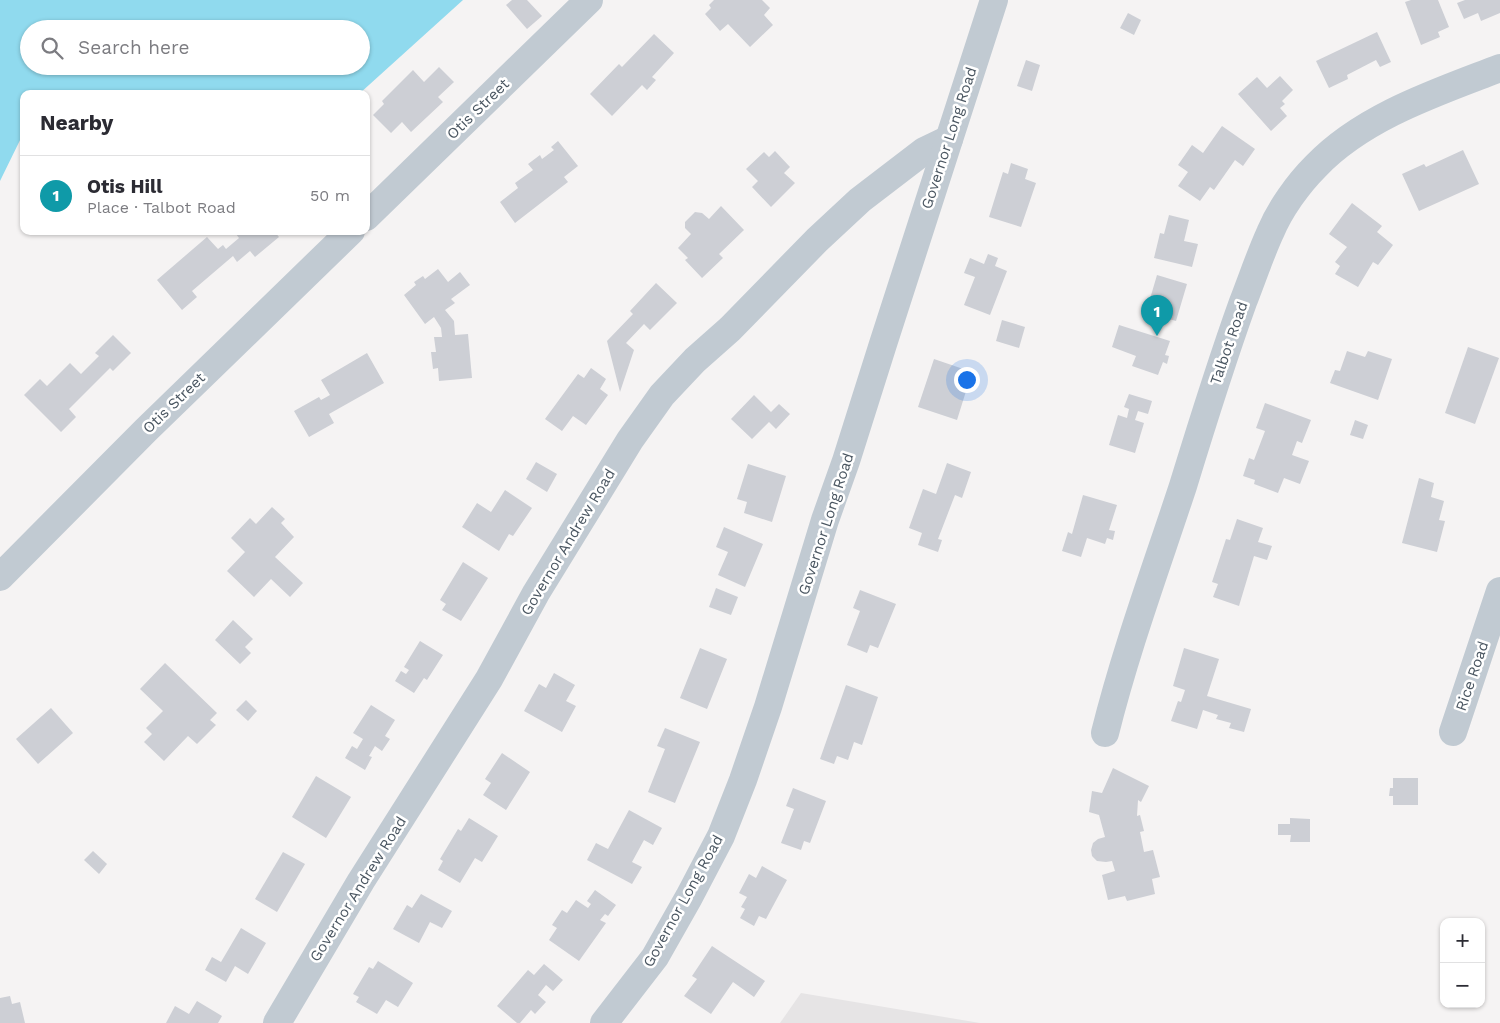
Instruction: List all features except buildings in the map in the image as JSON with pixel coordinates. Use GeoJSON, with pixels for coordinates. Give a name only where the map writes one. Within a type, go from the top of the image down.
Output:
{"type":"FeatureCollection","features":[{"type":"Feature","properties":{"kind":"street","name":"Otis Street"},"geometry":{"type":"LineString","coordinates":[[370,213],[590,0]]}},
{"type":"Feature","properties":{"kind":"street","name":"Governor Long Road"},"geometry":{"type":"LineString","coordinates":[[604,1023],[655,957],[721,836],[744,780],[825,520],[846,461],[994,0]]}},
{"type":"Feature","properties":{"kind":"street","name":"Talbot Road"},"geometry":{"type":"LineString","coordinates":[[1105,733],[1116,688],[1224,355],[1270,232],[1290,198],[1316,166],[1347,138],[1379,119],[1437,92],[1500,68]]}},
{"type":"Feature","properties":{"kind":"street","name":"Governor Andrew Road"},"geometry":{"type":"LineString","coordinates":[[277,1023],[361,881],[489,679],[536,593],[620,455],[662,395],[695,360],[730,329],[817,240],[860,200],[924,151],[949,139]]}},
{"type":"Feature","properties":{"kind":"street","name":"Otis Street"},"geometry":{"type":"LineString","coordinates":[[0,577],[153,424],[348,235]]}},
{"type":"Feature","properties":{"kind":"street","name":"Rice Road"},"geometry":{"type":"LineString","coordinates":[[1452,732],[1500,591]]}},
{"type":"Feature","properties":{"kind":"shaded area"},"geometry":{"type":"Polygon","coordinates":[[[801,993],[980,1023],[780,1023],[801,993]]]}},
{"type":"Feature","properties":{"kind":"water"},"geometry":{"type":"Polygon","coordinates":[[[0,0],[463,0],[363,90],[20,90],[20,140],[0,181],[0,0]]]}},
{"type":"Feature","properties":{"kind":"place","name":"Otis Hill"},"geometry":{"type":"Point","coordinates":[1157,336]}}]}
